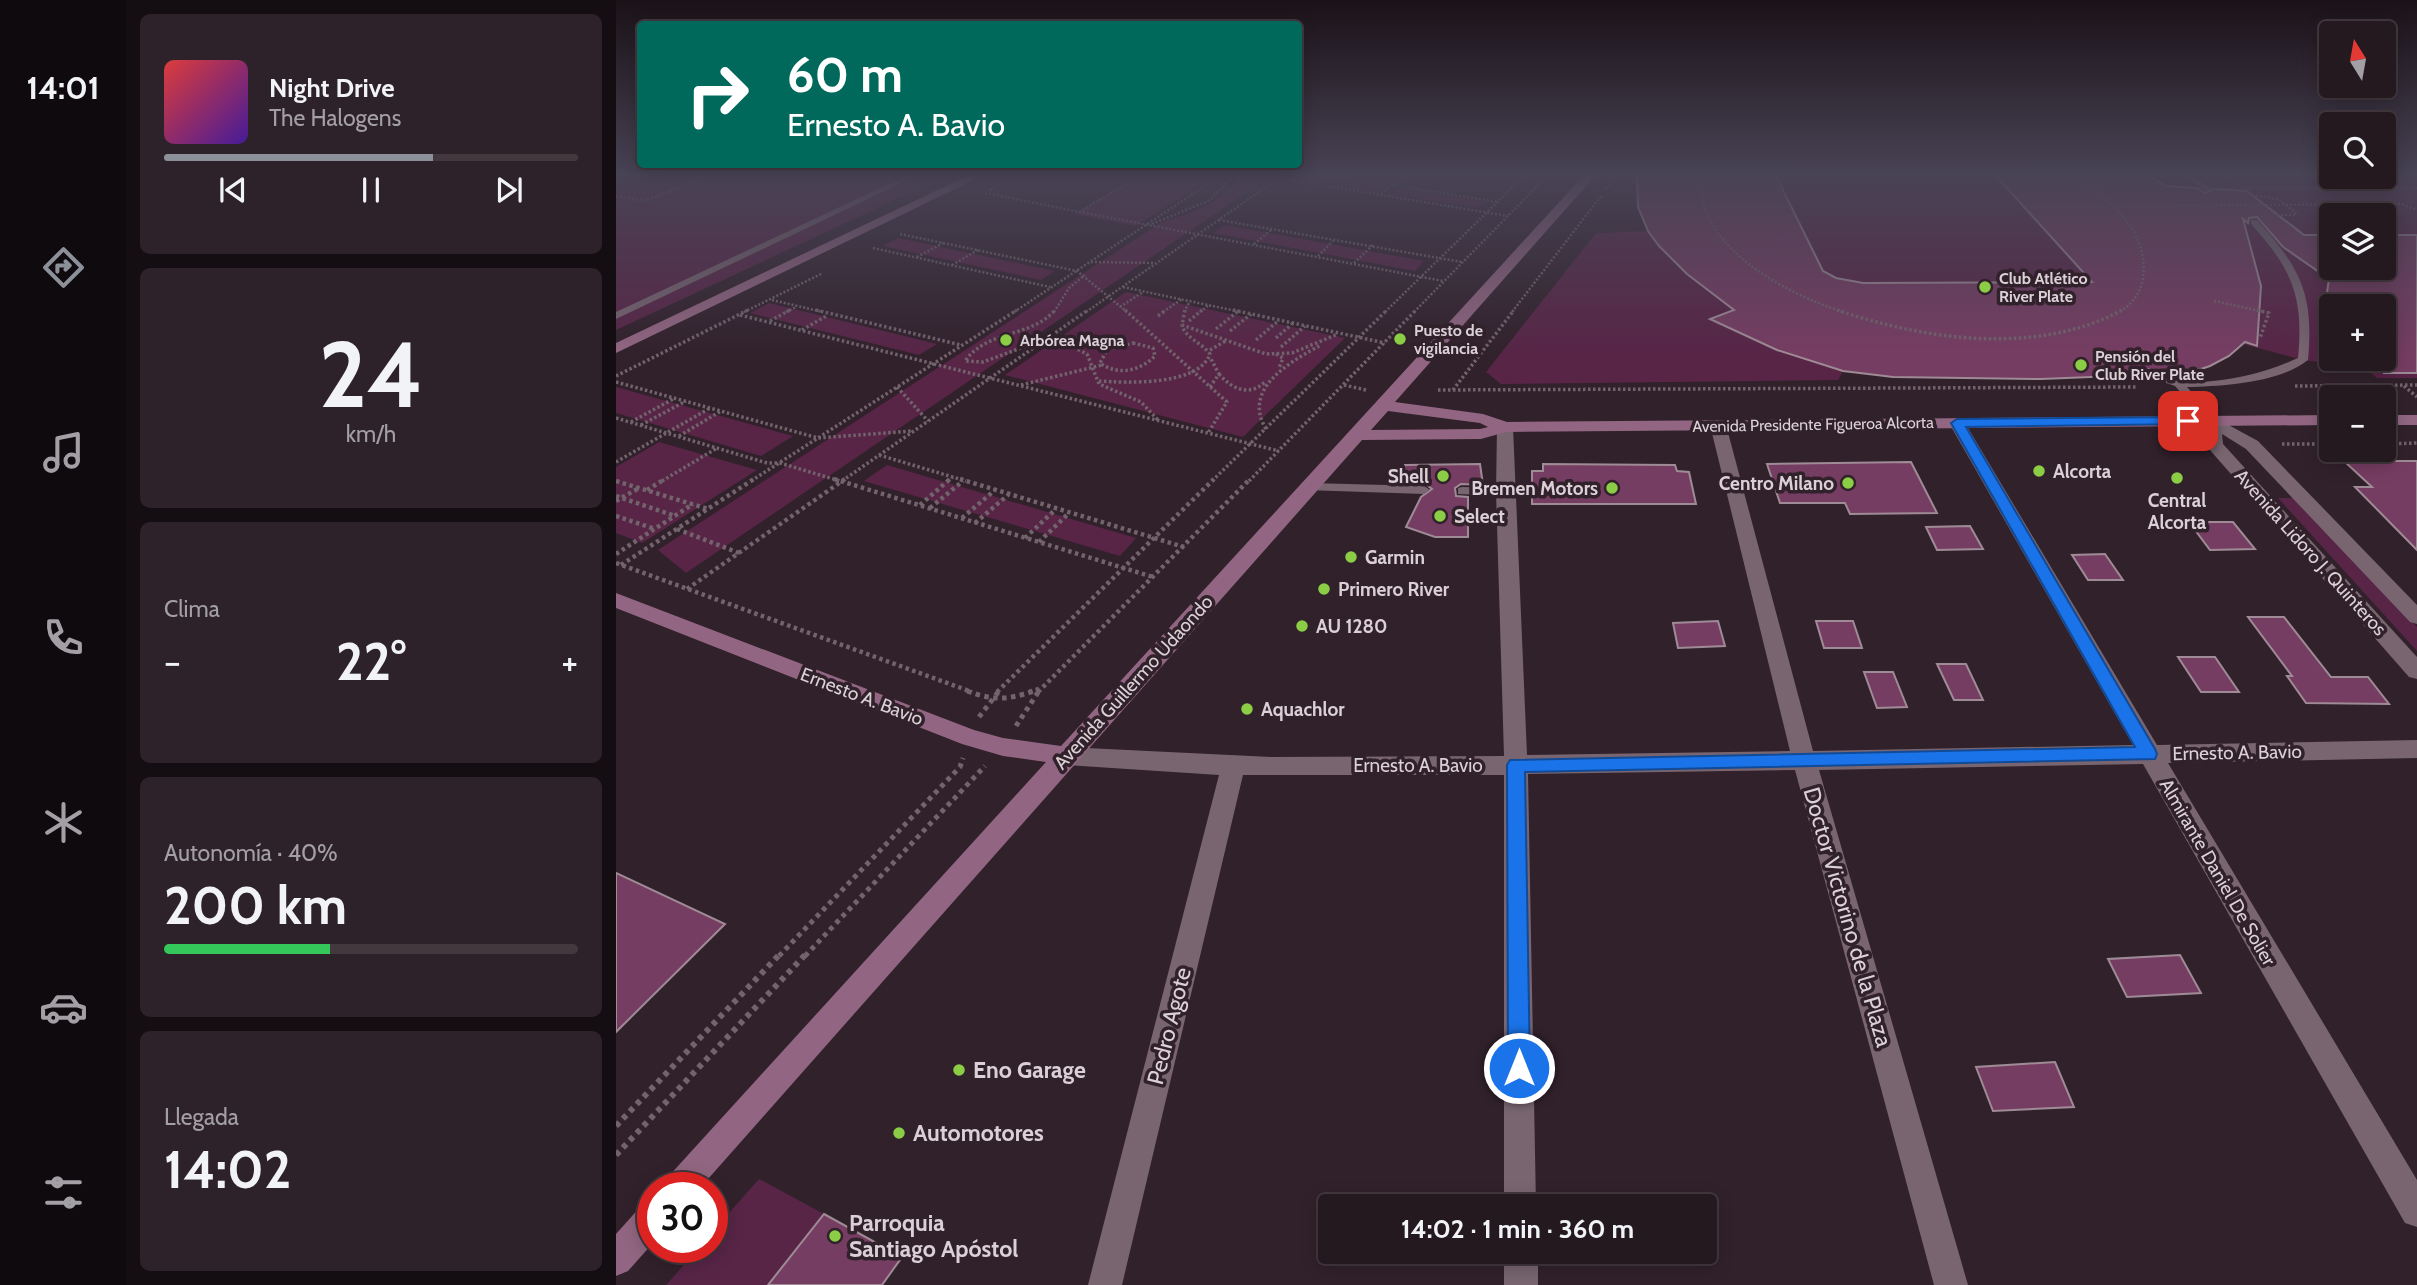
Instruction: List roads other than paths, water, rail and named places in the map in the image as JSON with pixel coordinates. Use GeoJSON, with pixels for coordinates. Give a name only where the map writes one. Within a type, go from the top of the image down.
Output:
{"type":"FeatureCollection","features":[{"type":"Feature","properties":{"kind":"main road"},"geometry":{"type":"LineString","coordinates":[[616,349],[851,236]]}},
{"type":"Feature","properties":{"kind":"main road","name":"Avenida Guillermo Udaondo"},"geometry":{"type":"LineString","coordinates":[[693,1172],[1534,236]]}},
{"type":"Feature","properties":{"kind":"main road","name":"Avenida Presidente Figueroa Alcorta"},"geometry":{"type":"LineString","coordinates":[[1381,405],[1483,419],[1505,427]]}},
{"type":"Feature","properties":{"kind":"main road","name":"Avenida Presidente Figueroa Alcorta"},"geometry":{"type":"LineString","coordinates":[[1355,435],[1481,434],[1505,427],[2319,420]]}},
{"type":"Feature","properties":{"kind":"main road"},"geometry":{"type":"LineString","coordinates":[[2396,420],[2417,420]]}},
{"type":"Feature","properties":{"kind":"main road","name":"Ernesto A. Bavio"},"geometry":{"type":"LineString","coordinates":[[616,600],[970,738],[1003,747],[1066,756]]}},
{"type":"Feature","properties":{"kind":"main road"},"geometry":{"type":"LineString","coordinates":[[616,1259],[637,1236]]}},
{"type":"Feature","properties":{"kind":"street","name":"Avenida Lidoro J. Quinteros"},"geometry":{"type":"LineString","coordinates":[[2212,421],[2252,445],[2417,617]]}},
{"type":"Feature","properties":{"kind":"street","name":"Avenida Lidoro J. Quinteros"},"geometry":{"type":"LineString","coordinates":[[2212,421],[2215,445],[2417,671]]}},
{"type":"Feature","properties":{"kind":"street","name":"Almirante Daniel De Solier"},"geometry":{"type":"LineString","coordinates":[[1957,423],[2417,1211]]}},
{"type":"Feature","properties":{"kind":"street","name":"Doctor Victorino de la Plaza"},"geometry":{"type":"LineString","coordinates":[[1718,425],[1804,760],[1951,1285]]}},
{"type":"Feature","properties":{"kind":"street"},"geometry":{"type":"LineString","coordinates":[[1505,427],[1505,492],[1516,765],[1520,1194]]}},
{"type":"Feature","properties":{"kind":"street","name":"Ernesto A. Bavio"},"geometry":{"type":"LineString","coordinates":[[1066,756],[1145,764],[1233,766],[1516,765],[2417,749]]}},
{"type":"Feature","properties":{"kind":"street","name":"Pedro Agote"},"geometry":{"type":"LineString","coordinates":[[1105,1285],[1233,766]]}},
{"type":"Feature","properties":{"kind":"street"},"geometry":{"type":"LineString","coordinates":[[1521,1264],[1521,1285]]}},
{"type":"Feature","properties":{"kind":"lane"},"geometry":{"type":"LineString","coordinates":[[616,316],[785,236]]}},
{"type":"Feature","properties":{"kind":"lane"},"geometry":{"type":"LineString","coordinates":[[2148,375],[2180,385],[2235,383],[2277,372],[2303,360],[2307,317],[2302,291],[2278,250],[2265,236]]}},
{"type":"Feature","properties":{"kind":"lane"},"geometry":{"type":"LineString","coordinates":[[2180,385],[2212,421]]}},
{"type":"Feature","properties":{"kind":"lane"},"geometry":{"type":"LineString","coordinates":[[1308,487],[1424,490]]}},
{"type":"Feature","properties":{"kind":"lane"},"geometry":{"type":"LineString","coordinates":[[1462,491],[1505,492]]}},
{"type":"Feature","properties":{"kind":"place","name":"Club Atlético River Plate"},"geometry":{"type":"Point","coordinates":[1985,287]}},
{"type":"Feature","properties":{"kind":"place","name":"Puesto de vigilancia"},"geometry":{"type":"Point","coordinates":[1400,339]}},
{"type":"Feature","properties":{"kind":"place","name":"Arbórea Magna"},"geometry":{"type":"Point","coordinates":[1006,340]}},
{"type":"Feature","properties":{"kind":"place","name":"Pensión del Club River Plate"},"geometry":{"type":"Point","coordinates":[2081,365]}},
{"type":"Feature","properties":{"kind":"place","name":"Alcorta"},"geometry":{"type":"Point","coordinates":[2039,471]}},
{"type":"Feature","properties":{"kind":"place","name":"Shell"},"geometry":{"type":"Point","coordinates":[1443,476]}},
{"type":"Feature","properties":{"kind":"place","name":"Central Alcorta"},"geometry":{"type":"Point","coordinates":[2177,478]}},
{"type":"Feature","properties":{"kind":"place","name":"Centro Milano"},"geometry":{"type":"Point","coordinates":[1848,483]}},
{"type":"Feature","properties":{"kind":"place","name":"Bremen Motors"},"geometry":{"type":"Point","coordinates":[1612,488]}},
{"type":"Feature","properties":{"kind":"place","name":"Select"},"geometry":{"type":"Point","coordinates":[1440,516]}},
{"type":"Feature","properties":{"kind":"place","name":"Garmin"},"geometry":{"type":"Point","coordinates":[1351,557]}},
{"type":"Feature","properties":{"kind":"place","name":"Primero River"},"geometry":{"type":"Point","coordinates":[1324,589]}},
{"type":"Feature","properties":{"kind":"place","name":"AU 1280"},"geometry":{"type":"Point","coordinates":[1302,626]}},
{"type":"Feature","properties":{"kind":"place","name":"Aquachlor"},"geometry":{"type":"Point","coordinates":[1247,709]}},
{"type":"Feature","properties":{"kind":"place","name":"Eno Garage"},"geometry":{"type":"Point","coordinates":[959,1070]}},
{"type":"Feature","properties":{"kind":"place","name":"Automotores"},"geometry":{"type":"Point","coordinates":[899,1133]}},
{"type":"Feature","properties":{"kind":"place","name":"Parroquia Santiago Apóstol"},"geometry":{"type":"Point","coordinates":[835,1236]}}]}
